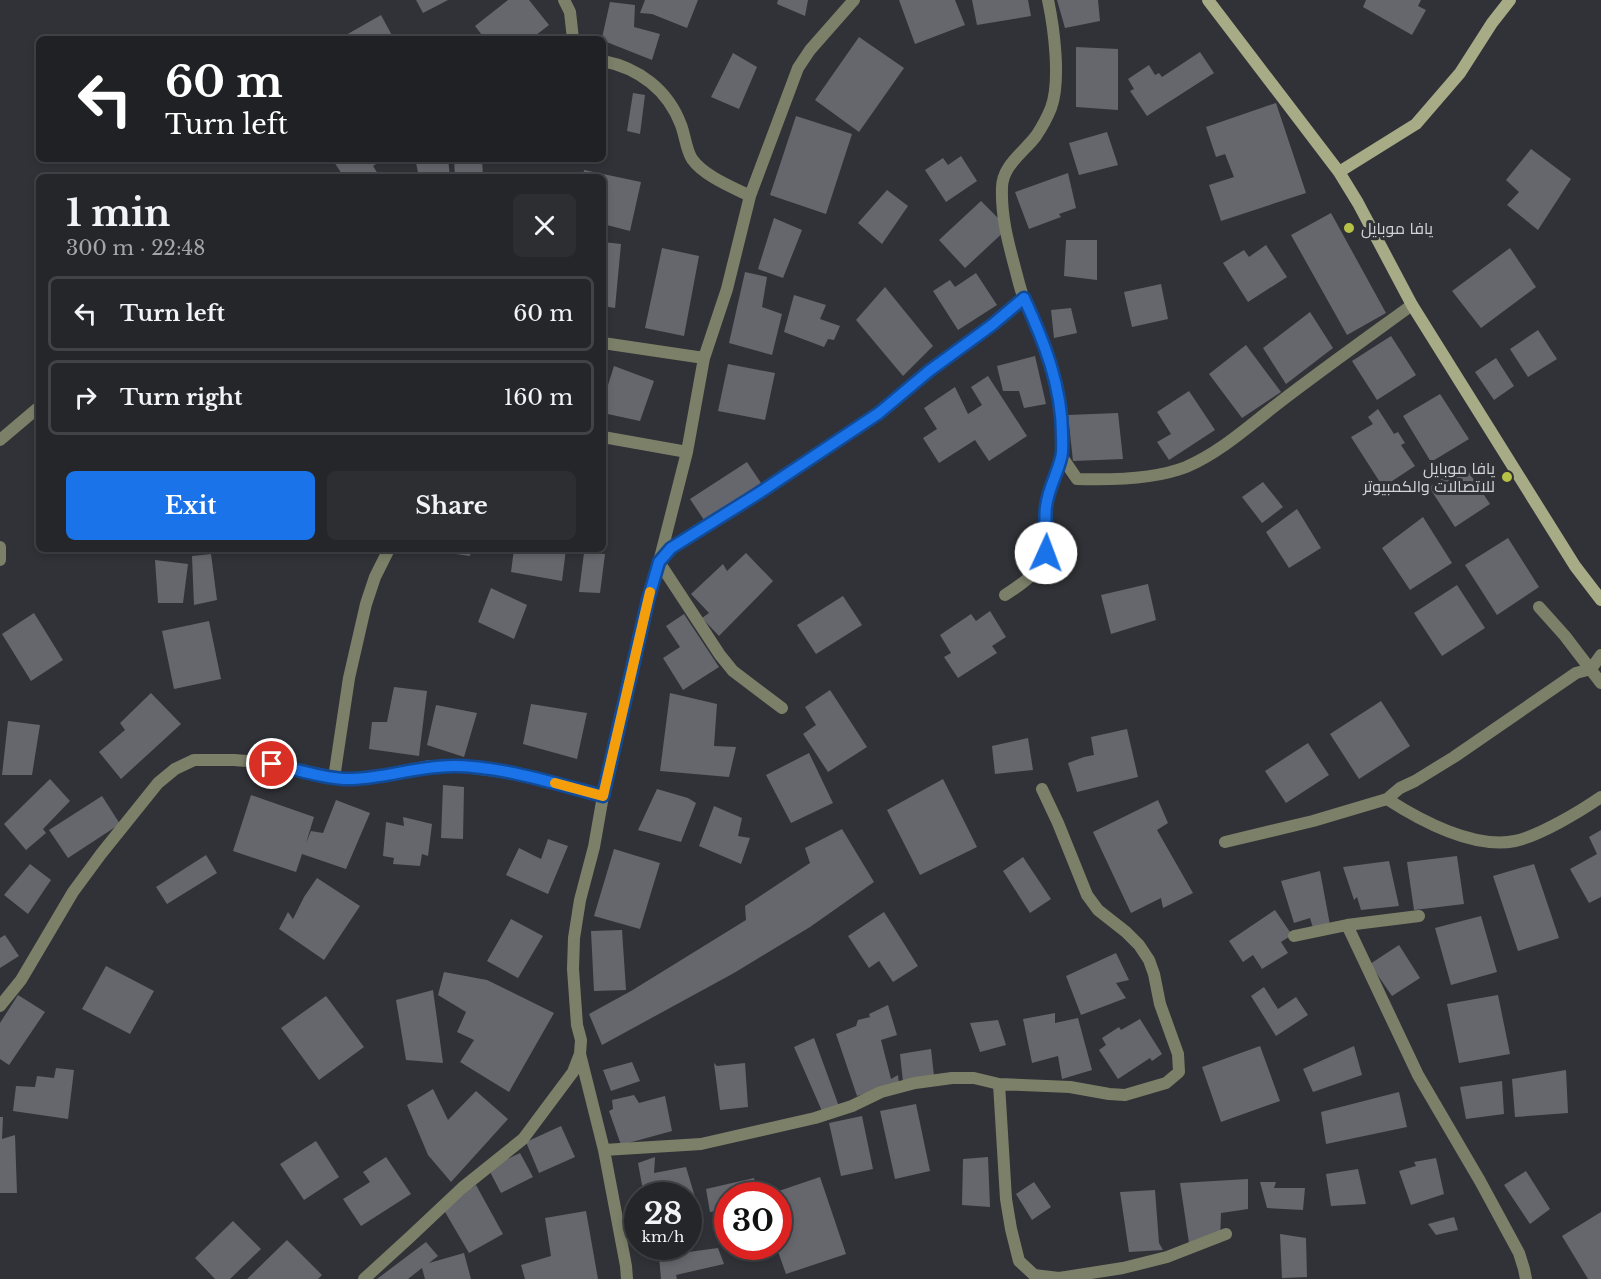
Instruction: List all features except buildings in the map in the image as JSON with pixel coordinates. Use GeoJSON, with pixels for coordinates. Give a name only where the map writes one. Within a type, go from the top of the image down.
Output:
{"type":"FeatureCollection","features":[{"type":"Feature","properties":{"kind":"main road"},"geometry":{"type":"LineString","coordinates":[[1208,0],[1339,172],[1412,305],[1575,566],[1601,600]]}},
{"type":"Feature","properties":{"kind":"main road"},"geometry":{"type":"LineString","coordinates":[[1339,172],[1416,124],[1461,73],[1492,23],[1510,0]]}},
{"type":"Feature","properties":{"kind":"street"},"geometry":{"type":"LineString","coordinates":[[564,0],[570,12],[573,36]]}},
{"type":"Feature","properties":{"kind":"street"},"geometry":{"type":"LineString","coordinates":[[364,1279],[462,1188],[524,1139],[573,1072],[580,1054],[581,1040],[577,1025],[573,969],[574,938],[580,900],[594,847],[603,796],[648,600],[687,452],[704,358],[727,289],[750,196],[798,68],[810,50],[854,0]]}},
{"type":"Feature","properties":{"kind":"street"},"geometry":{"type":"LineString","coordinates":[[1005,595],[1038,570],[1046,553],[1048,494],[1062,457],[1062,422],[1058,391],[1050,361],[1024,298],[1004,228],[1002,186],[1006,169],[1035,137],[1052,107],[1055,87],[1055,51],[1053,23],[1047,0]]}},
{"type":"Feature","properties":{"kind":"street"},"geometry":{"type":"LineString","coordinates":[[606,62],[637,71],[663,93],[673,106],[691,158],[702,170],[750,196]]}},
{"type":"Feature","properties":{"kind":"street"},"geometry":{"type":"LineString","coordinates":[[659,562],[671,548],[879,413],[929,371],[992,325],[1024,298]]}},
{"type":"Feature","properties":{"kind":"street"},"geometry":{"type":"LineString","coordinates":[[1062,457],[1077,479],[1148,475],[1184,467],[1200,460],[1239,434],[1412,305]]}},
{"type":"Feature","properties":{"kind":"street"},"geometry":{"type":"LineString","coordinates":[[606,343],[704,358]]}},
{"type":"Feature","properties":{"kind":"street"},"geometry":{"type":"LineString","coordinates":[[0,440],[36,410]]}},
{"type":"Feature","properties":{"kind":"street"},"geometry":{"type":"LineString","coordinates":[[606,438],[687,452]]}},
{"type":"Feature","properties":{"kind":"street"},"geometry":{"type":"LineString","coordinates":[[0,547],[0,560]]}},
{"type":"Feature","properties":{"kind":"street"},"geometry":{"type":"LineString","coordinates":[[334,777],[349,678],[366,604],[375,577],[388,552]]}},
{"type":"Feature","properties":{"kind":"street"},"geometry":{"type":"LineString","coordinates":[[659,562],[733,671],[782,708]]}},
{"type":"Feature","properties":{"kind":"street"},"geometry":{"type":"LineString","coordinates":[[1539,606],[1601,683]]}},
{"type":"Feature","properties":{"kind":"street"},"geometry":{"type":"LineString","coordinates":[[1224,842],[1313,821],[1387,799],[1400,788],[1454,757],[1576,674],[1591,669],[1601,656]]}},
{"type":"Feature","properties":{"kind":"street"},"geometry":{"type":"LineString","coordinates":[[0,1006],[21,980],[73,892],[101,854],[158,783],[175,769],[194,760],[234,760],[272,764],[350,779],[386,776],[429,766],[458,766],[511,773],[603,796]]}},
{"type":"Feature","properties":{"kind":"street"},"geometry":{"type":"LineString","coordinates":[[604,1150],[701,1144],[815,1118],[852,1106],[881,1092],[952,1077],[974,1078],[999,1084],[1070,1087],[1125,1095],[1166,1083],[1179,1072],[1178,1054],[1160,1004],[1149,960],[1139,945],[1098,910],[1087,895],[1042,789]]}},
{"type":"Feature","properties":{"kind":"street"},"geometry":{"type":"LineString","coordinates":[[1387,799],[1448,830],[1471,839],[1488,842],[1515,841],[1530,836],[1587,806],[1601,796]]}},
{"type":"Feature","properties":{"kind":"street"},"geometry":{"type":"LineString","coordinates":[[1294,936],[1419,916]]}},
{"type":"Feature","properties":{"kind":"street"},"geometry":{"type":"LineString","coordinates":[[1347,926],[1418,1075],[1519,1253],[1526,1279]]}},
{"type":"Feature","properties":{"kind":"street"},"geometry":{"type":"LineString","coordinates":[[580,1054],[604,1150],[627,1279]]}},
{"type":"Feature","properties":{"kind":"street"},"geometry":{"type":"LineString","coordinates":[[999,1084],[1006,1199],[1011,1229],[1019,1262],[1034,1275],[1059,1278],[1123,1268],[1167,1257],[1226,1233]]}},
{"type":"Feature","properties":{"kind":"slow traffic"},"geometry":{"type":"LineString","coordinates":[[555,783],[603,796],[650,592]]}},
{"type":"Feature","properties":{"kind":"place","name":"يافا موبايل"},"geometry":{"type":"Point","coordinates":[1349,228]}},
{"type":"Feature","properties":{"kind":"place","name":"يافا موبايل للاتصالات والكمبيوتر"},"geometry":{"type":"Point","coordinates":[1507,477]}},
{"type":"Feature","properties":{"kind":"route"},"geometry":{"type":"LineString","coordinates":[[272,764],[350,779],[386,776],[429,766],[458,766],[511,773],[603,796],[648,600],[659,562],[671,548],[879,413],[929,371],[992,325],[1024,298],[1050,361],[1058,391],[1062,422],[1062,457],[1048,494],[1046,509],[1048,539],[1046,553]]}}]}
